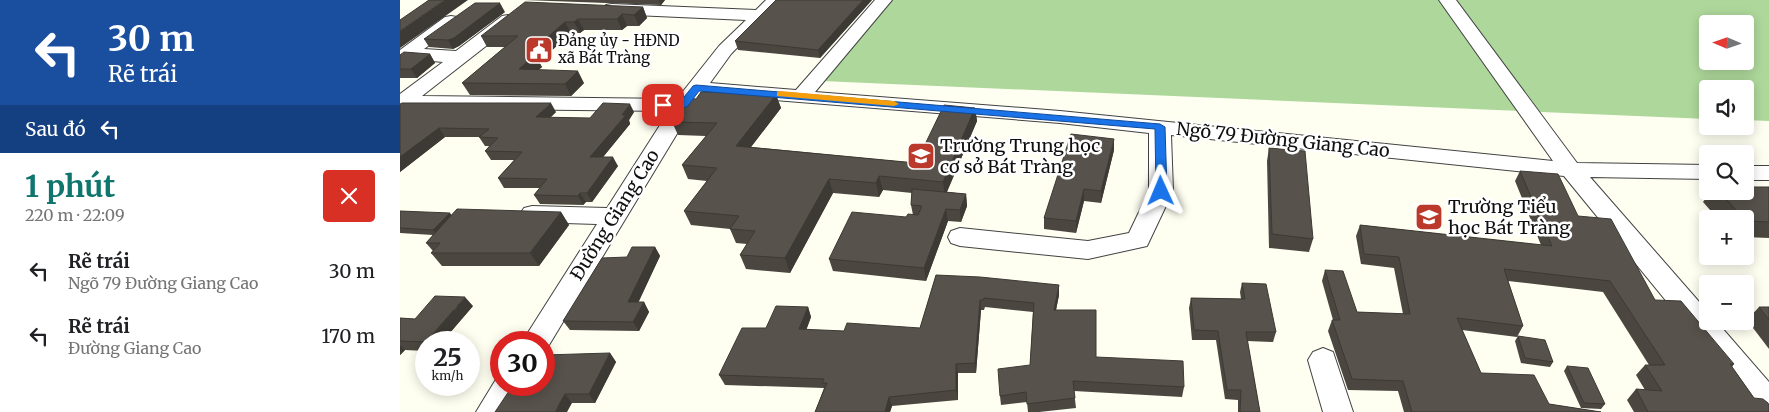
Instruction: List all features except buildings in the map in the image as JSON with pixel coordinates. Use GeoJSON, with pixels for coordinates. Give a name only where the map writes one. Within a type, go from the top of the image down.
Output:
{"type":"FeatureCollection","features":[{"type":"Feature","properties":{"kind":"street"},"geometry":{"type":"LineString","coordinates":[[802,96],[884,0]]}},
{"type":"Feature","properties":{"kind":"street"},"geometry":{"type":"LineString","coordinates":[[1447,0],[1571,170],[1769,404]]}},
{"type":"Feature","properties":{"kind":"street"},"geometry":{"type":"LineString","coordinates":[[401,103],[460,58],[513,7]]}},
{"type":"Feature","properties":{"kind":"street"},"geometry":{"type":"LineString","coordinates":[[599,8],[768,7]]}},
{"type":"Feature","properties":{"kind":"street","name":"Đường Giang Cao"},"geometry":{"type":"LineString","coordinates":[[543,331],[690,96],[725,50],[768,7]]}},
{"type":"Feature","properties":{"kind":"street"},"geometry":{"type":"LineString","coordinates":[[460,58],[406,54],[468,9]]}},
{"type":"Feature","properties":{"kind":"street","name":"Ngõ 79 Đường Giang Cao"},"geometry":{"type":"LineString","coordinates":[[401,103],[690,96],[802,96],[1160,127],[1571,170]]}},
{"type":"Feature","properties":{"kind":"street"},"geometry":{"type":"LineString","coordinates":[[960,237],[1088,250],[1138,240],[1161,191],[1160,127]]}},
{"type":"Feature","properties":{"kind":"street"},"geometry":{"type":"LineString","coordinates":[[1571,170],[1699,172]]}},
{"type":"Feature","properties":{"kind":"street"},"geometry":{"type":"LineString","coordinates":[[1754,172],[1769,173]]}},
{"type":"Feature","properties":{"kind":"street"},"geometry":{"type":"LineString","coordinates":[[509,213],[615,216]]}},
{"type":"Feature","properties":{"kind":"street"},"geometry":{"type":"LineString","coordinates":[[1323,360],[1338,412]]}},
{"type":"Feature","properties":{"kind":"street"},"geometry":{"type":"LineString","coordinates":[[491,412],[502,396]]}},
{"type":"Feature","properties":{"kind":"green space"},"geometry":{"type":"Polygon","coordinates":[[[878,0],[1769,0],[1769,121],[1754,120],[1754,80],[1699,80],[1699,119],[822,81],[878,0]]]}},
{"type":"Feature","properties":{"kind":"slow traffic"},"geometry":{"type":"LineString","coordinates":[[780,94],[894,104]]}},
{"type":"Feature","properties":{"kind":"place","name":"Đảng ủy - HĐND xã Bát Tràng"},"geometry":{"type":"Point","coordinates":[539,50]}},
{"type":"Feature","properties":{"kind":"place","name":"Trường Trung học cơ sở Bát Tràng"},"geometry":{"type":"Point","coordinates":[921,156]}},
{"type":"Feature","properties":{"kind":"place","name":"Trường Tiểu học Bát Tràng"},"geometry":{"type":"Point","coordinates":[1429,217]}},
{"type":"Feature","properties":{"kind":"route"},"geometry":{"type":"LineString","coordinates":[[663,105],[683,105],[696,88],[1060,117],[1160,127],[1161,191]]}}]}
